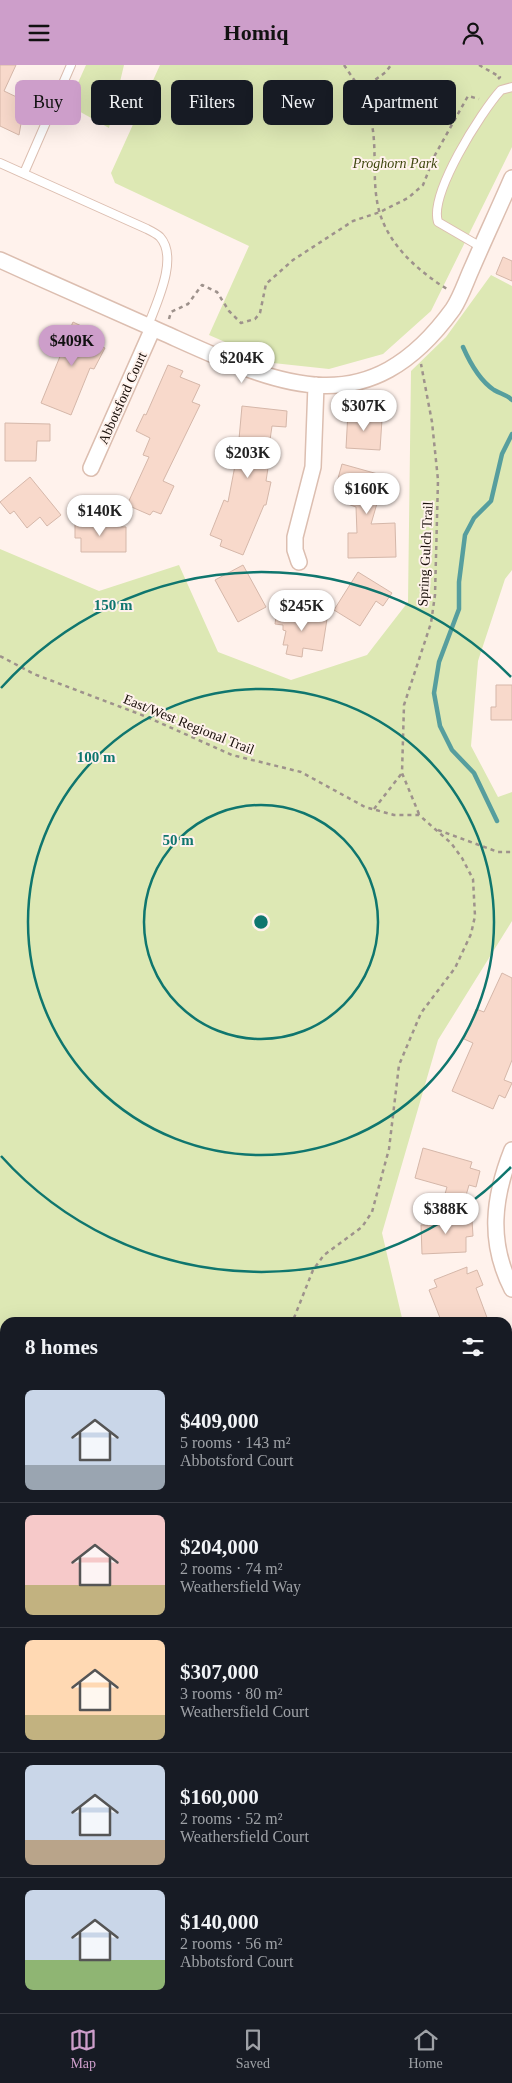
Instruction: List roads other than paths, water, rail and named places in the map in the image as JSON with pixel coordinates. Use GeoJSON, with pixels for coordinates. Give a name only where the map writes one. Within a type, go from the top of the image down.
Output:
{"type":"FeatureCollection","features":[{"type":"Feature","properties":{"kind":"street"},"geometry":{"type":"LineString","coordinates":[[0,260],[244,369],[272,378],[330,387],[378,376],[398,366],[438,328],[454,307],[512,178]]}},
{"type":"Feature","properties":{"kind":"street","name":"Abbotsford Court"},"geometry":{"type":"LineString","coordinates":[[91,468],[155,329]]}},
{"type":"Feature","properties":{"kind":"street"},"geometry":{"type":"LineString","coordinates":[[299,562],[294,537],[313,467],[316,385]]}},
{"type":"Feature","properties":{"kind":"street"},"geometry":{"type":"LineString","coordinates":[[512,1150],[505,1168],[494,1213],[501,1267],[512,1289]]}},
{"type":"Feature","properties":{"kind":"lane"},"geometry":{"type":"LineString","coordinates":[[24,173],[71,65]]}},
{"type":"Feature","properties":{"kind":"lane"},"geometry":{"type":"LineString","coordinates":[[481,247],[438,222],[437,207],[470,131],[500,89],[512,87]]}},
{"type":"Feature","properties":{"kind":"lane"},"geometry":{"type":"LineString","coordinates":[[0,163],[147,229],[160,237],[168,256],[155,329]]}},
{"type":"Feature","properties":{"kind":"waterway"},"geometry":{"type":"LineString","coordinates":[[463,347],[479,376],[494,390],[512,400]]}},
{"type":"Feature","properties":{"kind":"waterway"},"geometry":{"type":"LineString","coordinates":[[497,821],[474,773],[452,750],[440,726],[434,693],[439,662],[459,609],[459,582],[465,535],[474,518],[491,501],[502,454],[512,434]]}},
{"type":"Feature","properties":{"kind":"park label","name":"Proghorn Park"},"geometry":{"type":"Point","coordinates":[395,163]}}]}
